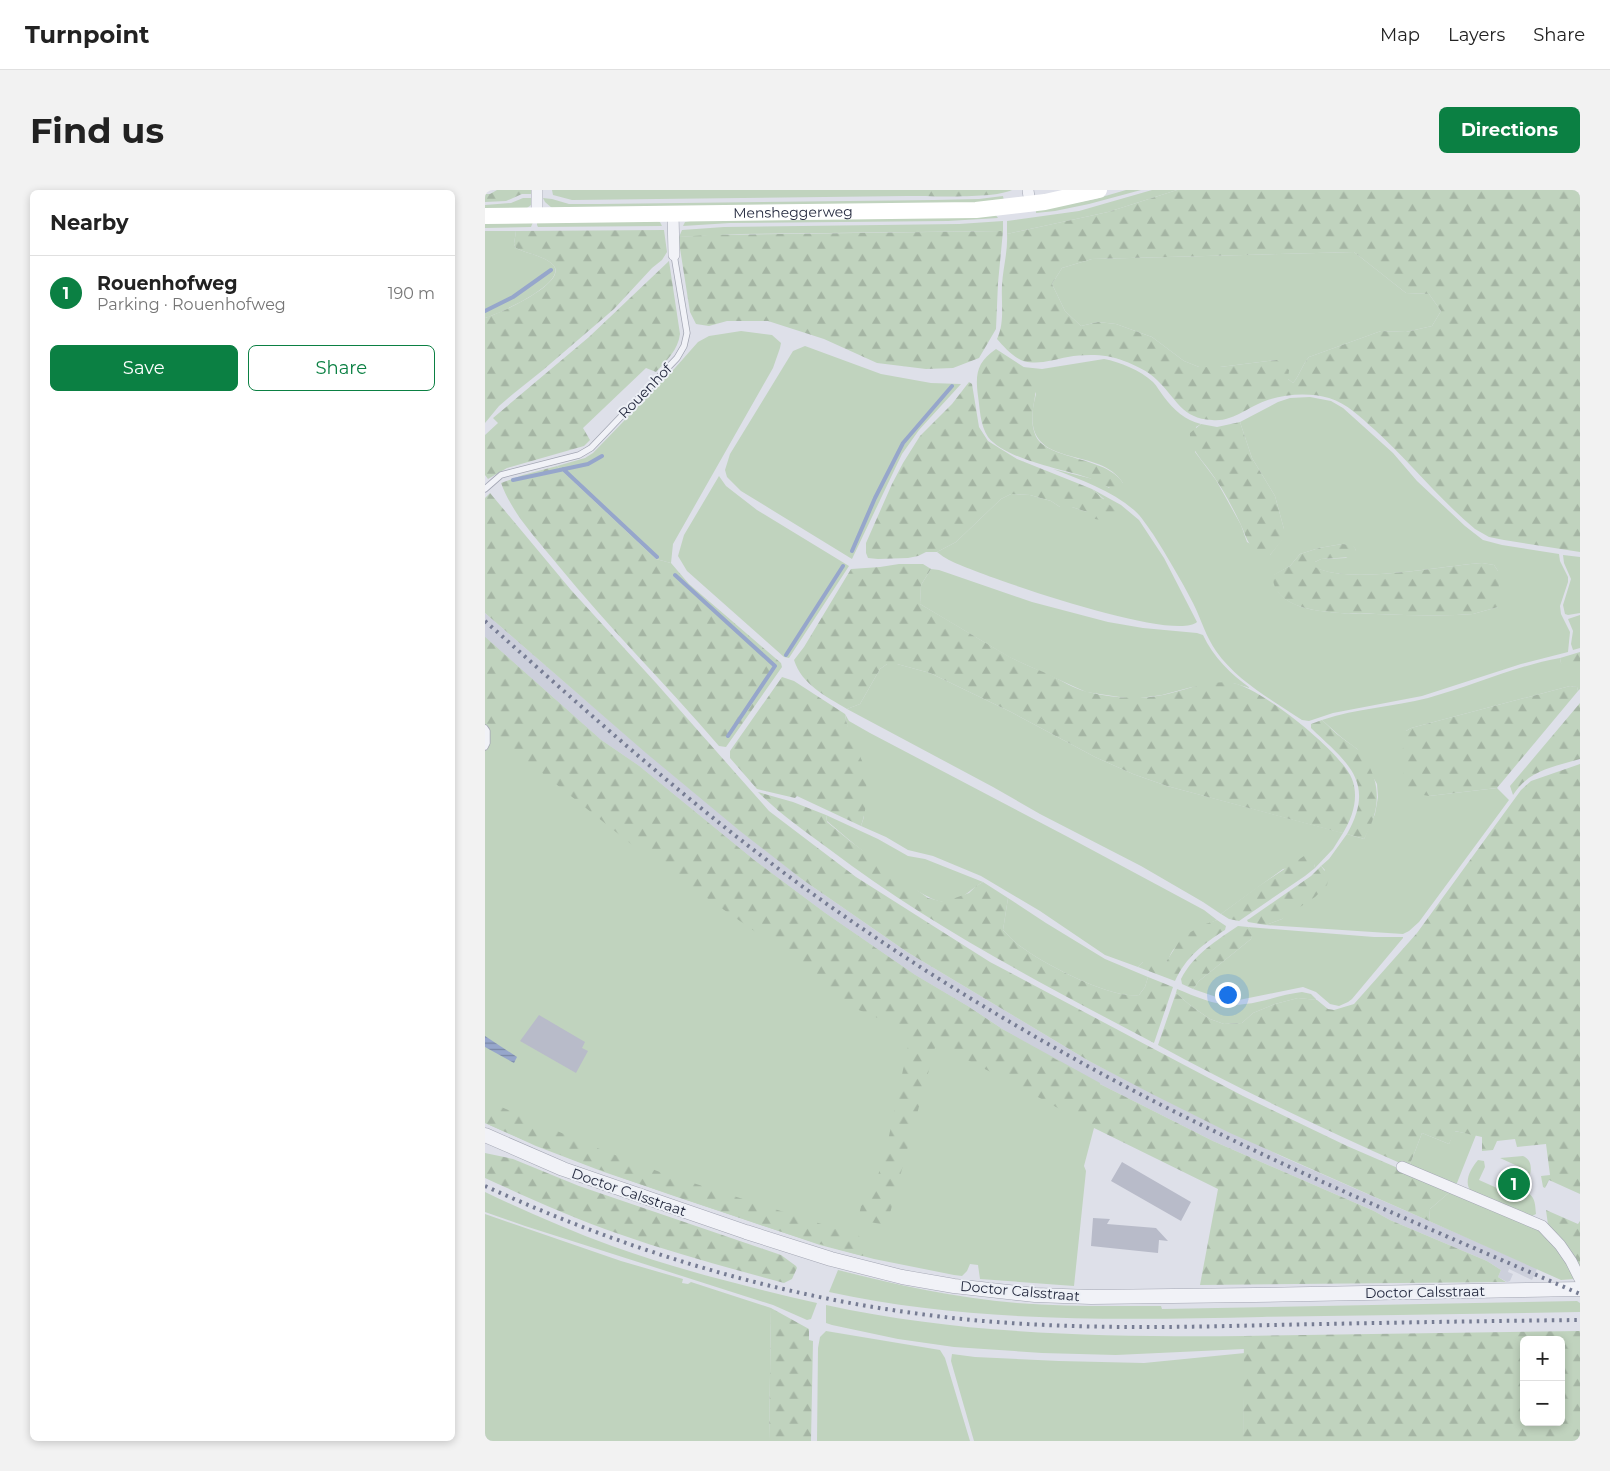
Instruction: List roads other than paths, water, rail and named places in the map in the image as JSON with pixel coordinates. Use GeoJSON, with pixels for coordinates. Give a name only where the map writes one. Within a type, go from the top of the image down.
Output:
{"type":"FeatureCollection","features":[{"type":"Feature","properties":{"kind":"main road","name":"Mensheggerweg"},"geometry":{"type":"LineString","coordinates":[[485,216],[976,210],[1029,197],[1072,197],[1099,190]]}},
{"type":"Feature","properties":{"kind":"street"},"geometry":{"type":"LineString","coordinates":[[537,190],[537,215]]}},
{"type":"Feature","properties":{"kind":"street","name":"Rouenhof"},"geometry":{"type":"LineString","coordinates":[[673,213],[674,255]]}},
{"type":"Feature","properties":{"kind":"street","name":"Doctor Calsstraat"},"geometry":{"type":"LineString","coordinates":[[485,1135],[563,1169],[746,1232],[831,1259],[902,1277],[954,1286],[1035,1295],[1091,1297],[1580,1288]]}},
{"type":"Feature","properties":{"kind":"street"},"geometry":{"type":"LineString","coordinates":[[1402,1167],[1542,1226],[1560,1245],[1580,1279]]}},
{"type":"Feature","properties":{"kind":"lane","name":"Rouenhof"},"geometry":{"type":"LineString","coordinates":[[485,489],[501,475],[579,455],[591,448],[677,358],[685,346],[687,333],[674,255]]}},
{"type":"Feature","properties":{"kind":"lane"},"geometry":{"type":"LineString","coordinates":[[485,728],[487,731],[485,747]]}},
{"type":"Feature","properties":{"kind":"water"},"geometry":{"type":"Polygon","coordinates":[[[485,1036],[517,1057],[514,1063],[485,1047],[485,1036]]]}},
{"type":"Feature","properties":{"kind":"waterway"},"geometry":{"type":"LineString","coordinates":[[485,311],[513,297],[551,270]]}},
{"type":"Feature","properties":{"kind":"waterway"},"geometry":{"type":"LineString","coordinates":[[852,551],[875,498],[903,443],[952,386]]}},
{"type":"Feature","properties":{"kind":"waterway"},"geometry":{"type":"LineString","coordinates":[[513,480],[588,464],[602,456]]}},
{"type":"Feature","properties":{"kind":"waterway"},"geometry":{"type":"LineString","coordinates":[[563,469],[657,557]]}},
{"type":"Feature","properties":{"kind":"waterway"},"geometry":{"type":"LineString","coordinates":[[786,655],[843,566]]}},
{"type":"Feature","properties":{"kind":"waterway"},"geometry":{"type":"LineString","coordinates":[[675,575],[775,666],[728,736]]}},
{"type":"Feature","properties":{"kind":"railway"},"geometry":{"type":"LineString","coordinates":[[485,621],[700,808],[756,852],[853,922],[963,994],[1103,1075],[1257,1152],[1580,1294]]}},
{"type":"Feature","properties":{"kind":"railway"},"geometry":{"type":"LineString","coordinates":[[485,1186],[588,1229],[641,1248],[748,1280],[858,1304],[958,1319],[1047,1325],[1137,1327],[1580,1320]]}},
{"type":"Feature","properties":{"kind":"place","name":"Rouenhofweg"},"geometry":{"type":"Point","coordinates":[1514,1184]}}]}
